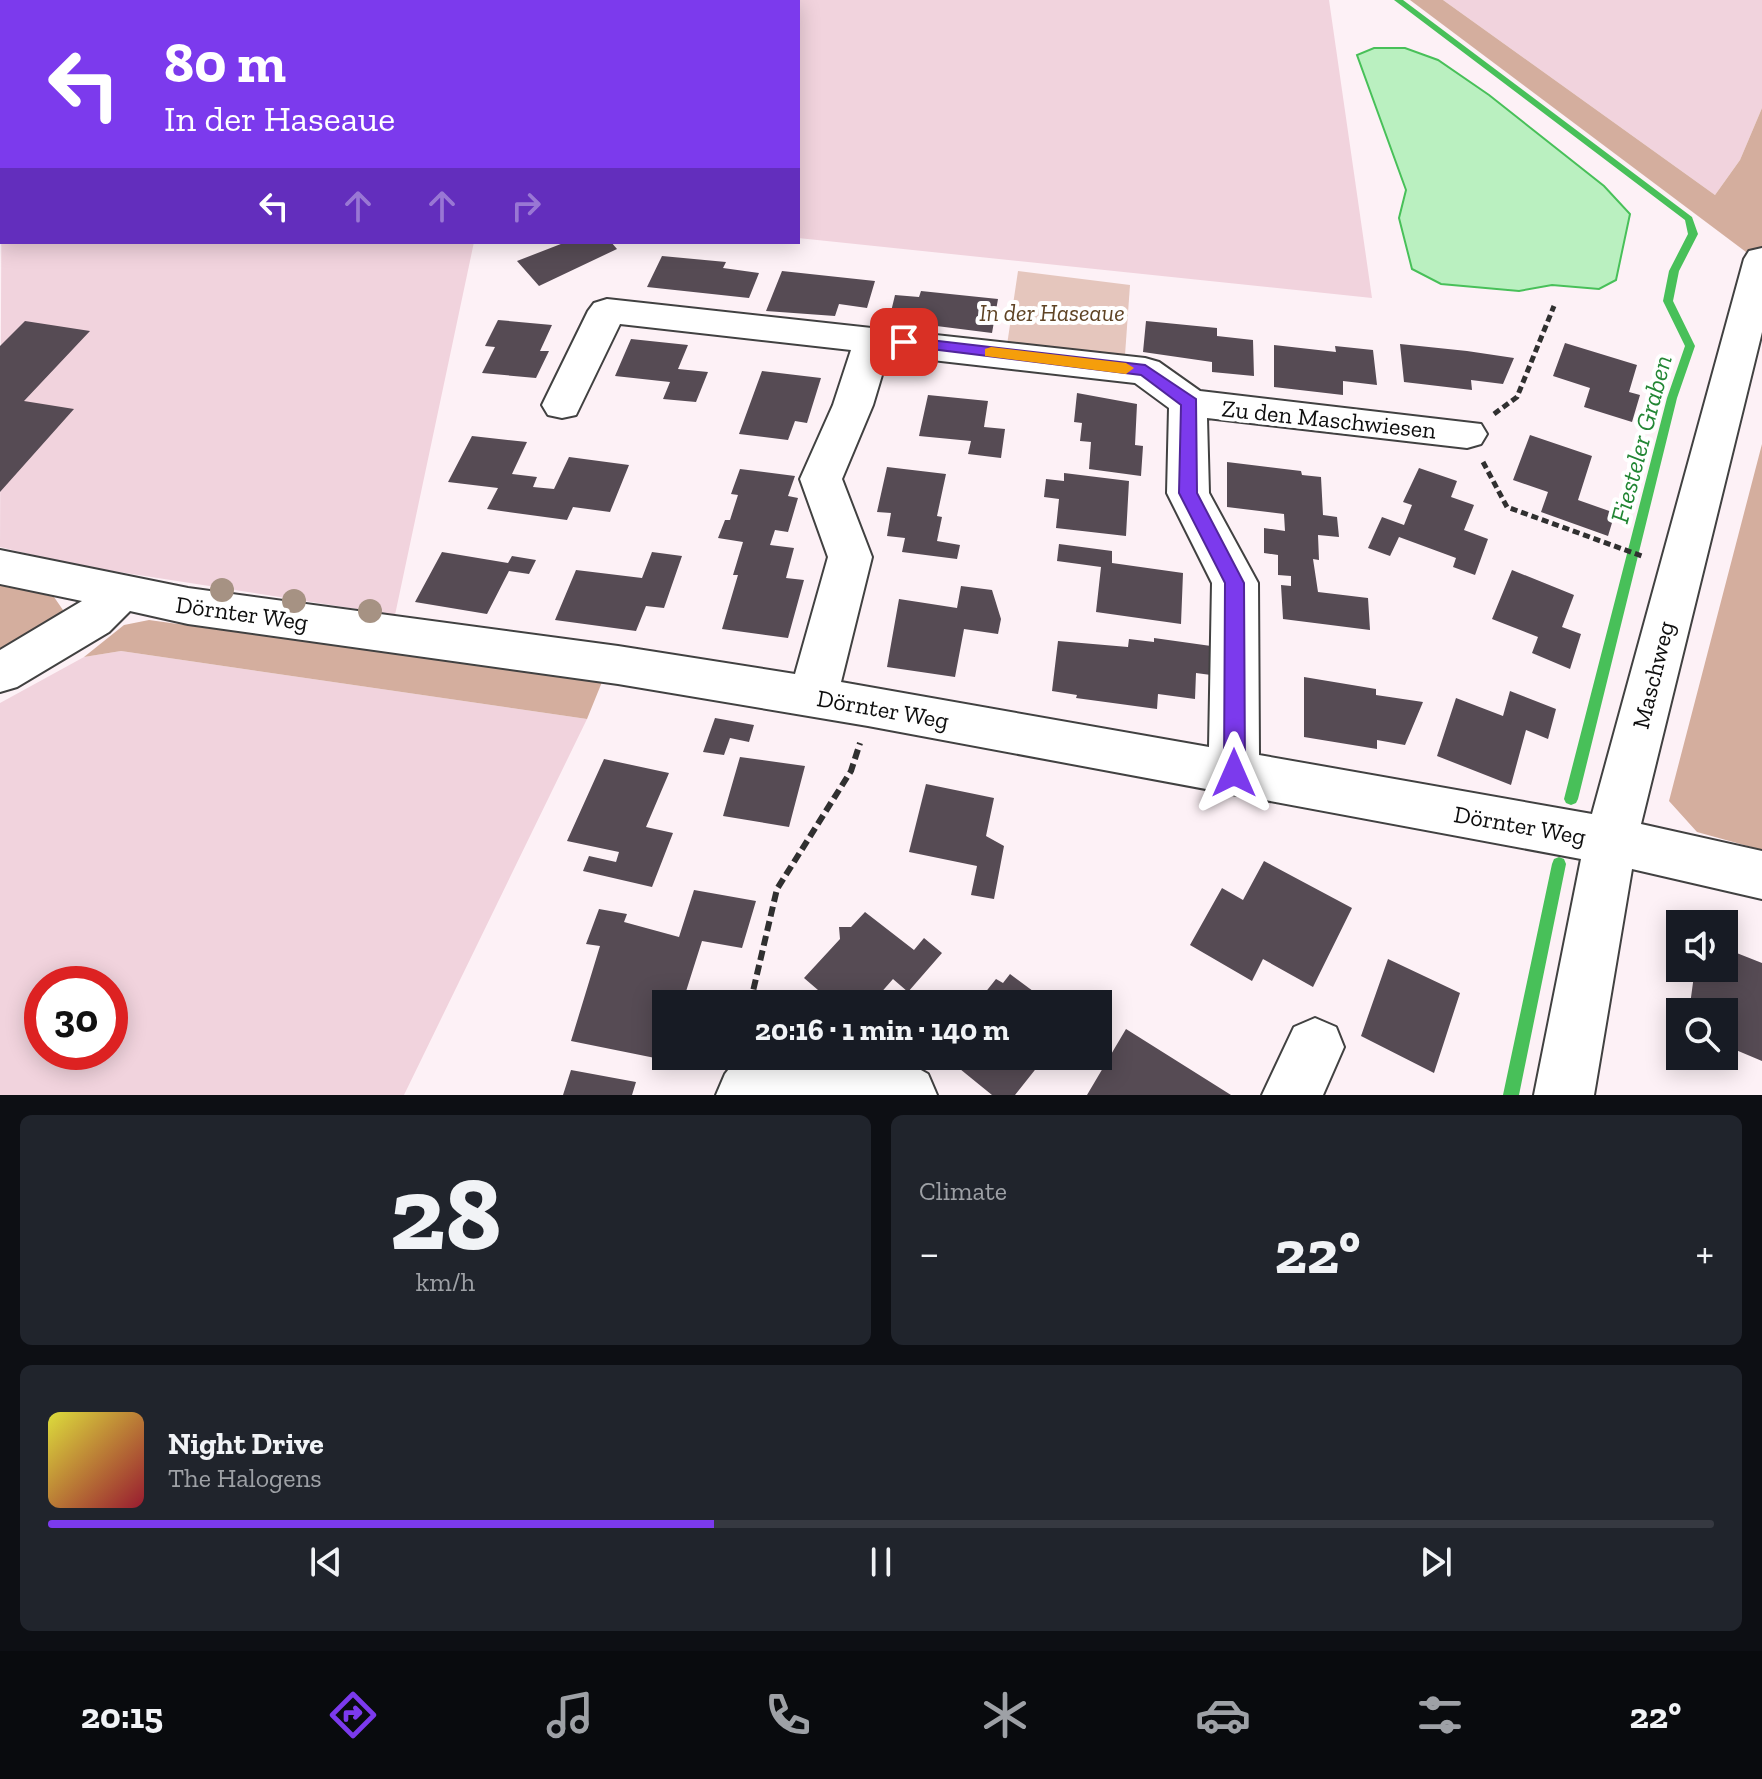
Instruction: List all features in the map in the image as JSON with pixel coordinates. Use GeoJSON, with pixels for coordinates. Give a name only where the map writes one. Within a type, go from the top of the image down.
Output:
{"type":"FeatureCollection","features":[{"type":"Feature","properties":{"kind":"street","name":"Maschweg"},"geometry":{"type":"LineString","coordinates":[[1564,1095],[1611,841],[1762,259]]}},
{"type":"Feature","properties":{"kind":"street"},"geometry":{"type":"LineString","coordinates":[[562,405],[607,311],[874,338],[1145,371],[1190,403]]}},
{"type":"Feature","properties":{"kind":"street"},"geometry":{"type":"LineString","coordinates":[[813,697],[850,557],[821,479],[853,405],[874,338]]}},
{"type":"Feature","properties":{"kind":"street","name":"Zu den Maschwiesen"},"geometry":{"type":"LineString","coordinates":[[1234,773],[1235,583],[1188,493],[1187,418],[1190,403],[1467,434]]}},
{"type":"Feature","properties":{"kind":"street","name":"Dörnter Weg"},"geometry":{"type":"LineString","coordinates":[[0,567],[119,594],[618,665],[868,706],[1611,841],[1762,875]]}},
{"type":"Feature","properties":{"kind":"street"},"geometry":{"type":"LineString","coordinates":[[0,673],[93,619],[119,594]]}},
{"type":"Feature","properties":{"kind":"street"},"geometry":{"type":"LineString","coordinates":[[746,1095],[766,1069],[892,1084],[907,1095]]}},
{"type":"Feature","properties":{"kind":"path"},"geometry":{"type":"LineString","coordinates":[[1554,306],[1517,397],[1467,434],[1507,507],[1651,559]]}},
{"type":"Feature","properties":{"kind":"path"},"geometry":{"type":"LineString","coordinates":[[753,990],[777,889],[851,771],[868,706]]}},
{"type":"Feature","properties":{"kind":"shaded area"},"geometry":{"type":"Polygon","coordinates":[[[800,0],[1329,0],[1372,298],[800,238],[800,0]]]}},
{"type":"Feature","properties":{"kind":"shaded area"},"geometry":{"type":"Polygon","coordinates":[[[1410,0],[1443,0],[1715,195],[1740,160],[1762,108],[1762,264],[1410,0]]]}},
{"type":"Feature","properties":{"kind":"shaded area"},"geometry":{"type":"Polygon","coordinates":[[[1443,0],[1762,0],[1762,108],[1740,160],[1715,195],[1443,0]]]}},
{"type":"Feature","properties":{"kind":"shaded area"},"geometry":{"type":"Polygon","coordinates":[[[1374,48],[1405,48],[1438,60],[1489,95],[1604,186],[1630,214],[1616,280],[1599,289],[1552,285],[1519,291],[1441,284],[1412,269],[1399,218],[1406,190],[1357,55],[1374,48]]]}},
{"type":"Feature","properties":{"kind":"shaded area"},"geometry":{"type":"Polygon","coordinates":[[[1,244],[474,244],[395,615],[74,565],[0,547],[1,244]]]}},
{"type":"Feature","properties":{"kind":"shaded area"},"geometry":{"type":"Polygon","coordinates":[[[1762,444],[1762,850],[1697,832],[1669,801],[1762,444]]]}},
{"type":"Feature","properties":{"kind":"shaded area"},"geometry":{"type":"Polygon","coordinates":[[[0,584],[54,597],[63,610],[47,634],[0,659],[0,584]]]}},
{"type":"Feature","properties":{"kind":"shaded area"},"geometry":{"type":"Polygon","coordinates":[[[149,620],[602,682],[587,719],[121,651],[84,657],[124,625],[149,620]]]}},
{"type":"Feature","properties":{"kind":"shaded area"},"geometry":{"type":"Polygon","coordinates":[[[121,651],[587,719],[404,1095],[0,1095],[0,703],[84,657],[121,651]]]}},
{"type":"Feature","properties":{"kind":"green space","name":"In der Haseaue"},"geometry":{"type":"Polygon","coordinates":[[[1018,271],[1130,285],[1125,355],[1007,345],[1018,271]]]}},
{"type":"Feature","properties":{"kind":"building"},"geometry":{"type":"Polygon","coordinates":[[[561,244],[613,244],[617,249],[539,286],[517,261],[561,244]]]}},
{"type":"Feature","properties":{"kind":"building"},"geometry":{"type":"Polygon","coordinates":[[[662,256],[726,262],[723,268],[759,273],[749,298],[647,287],[662,256]]]}},
{"type":"Feature","properties":{"kind":"building"},"geometry":{"type":"Polygon","coordinates":[[[782,271],[875,281],[867,308],[839,304],[835,316],[766,311],[782,271]]]}},
{"type":"Feature","properties":{"kind":"building"},"geometry":{"type":"Polygon","coordinates":[[[921,291],[998,299],[992,333],[889,320],[895,295],[919,297],[921,291]]]}},
{"type":"Feature","properties":{"kind":"building"},"geometry":{"type":"Polygon","coordinates":[[[498,320],[552,325],[540,351],[549,351],[536,378],[482,373],[495,347],[485,346],[498,320]]]}},
{"type":"Feature","properties":{"kind":"building"},"geometry":{"type":"Polygon","coordinates":[[[25,321],[90,331],[24,401],[74,409],[0,492],[0,346],[25,321]]]}},
{"type":"Feature","properties":{"kind":"building"},"geometry":{"type":"Polygon","coordinates":[[[1146,321],[1217,328],[1217,336],[1253,340],[1254,376],[1212,372],[1212,362],[1143,352],[1146,321]]]}},
{"type":"Feature","properties":{"kind":"building"},"geometry":{"type":"Polygon","coordinates":[[[631,339],[688,345],[678,369],[708,372],[696,402],[663,399],[670,382],[615,376],[631,339]]]}},
{"type":"Feature","properties":{"kind":"building"},"geometry":{"type":"Polygon","coordinates":[[[1565,343],[1637,365],[1629,392],[1640,395],[1632,422],[1584,407],[1590,388],[1553,376],[1565,343]]]}},
{"type":"Feature","properties":{"kind":"building"},"geometry":{"type":"Polygon","coordinates":[[[1400,344],[1514,358],[1503,384],[1471,380],[1472,390],[1404,382],[1400,344]]]}},
{"type":"Feature","properties":{"kind":"building"},"geometry":{"type":"Polygon","coordinates":[[[1274,345],[1336,352],[1335,346],[1373,350],[1377,385],[1343,381],[1343,395],[1274,387],[1274,345]]]}},
{"type":"Feature","properties":{"kind":"building"},"geometry":{"type":"Polygon","coordinates":[[[762,371],[821,378],[807,423],[795,421],[788,440],[739,434],[762,371]]]}},
{"type":"Feature","properties":{"kind":"building"},"geometry":{"type":"Polygon","coordinates":[[[1077,393],[1137,404],[1135,445],[1143,446],[1141,476],[1089,469],[1091,442],[1080,441],[1082,423],[1074,422],[1077,393]]]}},
{"type":"Feature","properties":{"kind":"building"},"geometry":{"type":"Polygon","coordinates":[[[928,395],[988,401],[984,427],[1005,429],[1001,458],[968,454],[971,441],[919,436],[928,395]]]}},
{"type":"Feature","properties":{"kind":"building"},"geometry":{"type":"Polygon","coordinates":[[[1530,435],[1592,456],[1578,500],[1615,513],[1608,536],[1541,512],[1548,492],[1513,480],[1530,435]]]}},
{"type":"Feature","properties":{"kind":"building"},"geometry":{"type":"Polygon","coordinates":[[[472,436],[527,442],[512,474],[537,477],[533,487],[554,489],[569,457],[629,465],[610,512],[573,507],[567,520],[487,509],[498,488],[448,482],[472,436]]]}},
{"type":"Feature","properties":{"kind":"building"},"geometry":{"type":"Polygon","coordinates":[[[1227,462],[1301,471],[1302,475],[1321,477],[1323,515],[1337,517],[1339,537],[1318,535],[1319,560],[1313,559],[1318,592],[1368,598],[1370,630],[1283,619],[1281,585],[1291,586],[1291,576],[1278,575],[1278,555],[1264,553],[1264,528],[1285,531],[1284,514],[1227,507],[1227,462]]]}},
{"type":"Feature","properties":{"kind":"building"},"geometry":{"type":"Polygon","coordinates":[[[887,467],[946,474],[937,516],[942,517],[937,541],[960,545],[957,559],[902,552],[905,538],[887,536],[891,513],[877,512],[887,467]]]}},
{"type":"Feature","properties":{"kind":"building"},"geometry":{"type":"Polygon","coordinates":[[[1419,468],[1457,481],[1451,497],[1474,505],[1464,530],[1488,539],[1475,575],[1453,567],[1456,558],[1399,537],[1390,556],[1368,548],[1382,517],[1404,525],[1412,505],[1403,502],[1419,468]]]}},
{"type":"Feature","properties":{"kind":"building"},"geometry":{"type":"Polygon","coordinates":[[[740,469],[795,476],[788,496],[798,498],[788,532],[775,530],[770,545],[794,548],[786,578],[804,580],[788,638],[722,629],[738,575],[733,575],[743,542],[718,538],[725,520],[730,520],[738,495],[731,494],[740,469]]]}},
{"type":"Feature","properties":{"kind":"building"},"geometry":{"type":"Polygon","coordinates":[[[1064,473],[1129,481],[1126,536],[1056,528],[1059,499],[1044,497],[1046,479],[1064,481],[1064,473]]]}},
{"type":"Feature","properties":{"kind":"building"},"geometry":{"type":"Polygon","coordinates":[[[1059,544],[1112,551],[1112,563],[1183,573],[1181,624],[1096,612],[1101,567],[1057,561],[1059,544]]]}},
{"type":"Feature","properties":{"kind":"building"},"geometry":{"type":"Polygon","coordinates":[[[442,552],[508,563],[512,556],[536,560],[529,574],[509,571],[487,614],[415,602],[442,552]]]}},
{"type":"Feature","properties":{"kind":"building"},"geometry":{"type":"Polygon","coordinates":[[[652,552],[682,556],[664,608],[646,606],[636,631],[555,620],[576,570],[642,578],[652,552]]]}},
{"type":"Feature","properties":{"kind":"building"},"geometry":{"type":"Polygon","coordinates":[[[1512,570],[1574,595],[1562,627],[1581,634],[1570,669],[1532,653],[1538,637],[1492,619],[1512,570]]]}},
{"type":"Feature","properties":{"kind":"building"},"geometry":{"type":"Polygon","coordinates":[[[961,586],[992,590],[1001,619],[998,634],[964,629],[955,677],[887,667],[899,599],[957,608],[961,586]]]}},
{"type":"Feature","properties":{"kind":"building"},"geometry":{"type":"Polygon","coordinates":[[[1154,638],[1211,646],[1211,675],[1196,673],[1195,699],[1158,694],[1157,709],[1076,698],[1077,695],[1052,691],[1058,641],[1128,647],[1129,639],[1154,642],[1154,638]]]}},
{"type":"Feature","properties":{"kind":"building"},"geometry":{"type":"Polygon","coordinates":[[[1304,677],[1376,689],[1376,695],[1423,702],[1405,745],[1377,740],[1377,749],[1304,737],[1304,677]]]}},
{"type":"Feature","properties":{"kind":"building"},"geometry":{"type":"Polygon","coordinates":[[[1510,691],[1556,709],[1548,739],[1526,730],[1511,785],[1437,756],[1456,698],[1503,716],[1510,691]]]}},
{"type":"Feature","properties":{"kind":"building"},"geometry":{"type":"Polygon","coordinates":[[[715,718],[754,725],[749,742],[730,738],[724,755],[703,752],[715,718]]]}},
{"type":"Feature","properties":{"kind":"building"},"geometry":{"type":"Polygon","coordinates":[[[740,757],[805,766],[789,827],[723,816],[740,757]]]}},
{"type":"Feature","properties":{"kind":"building"},"geometry":{"type":"Polygon","coordinates":[[[604,759],[669,773],[646,827],[673,833],[652,887],[583,871],[589,856],[616,862],[619,852],[567,841],[604,759]]]}},
{"type":"Feature","properties":{"kind":"building"},"geometry":{"type":"Polygon","coordinates":[[[926,784],[994,798],[986,836],[1004,846],[994,899],[971,895],[977,866],[909,852],[926,784]]]}},
{"type":"Feature","properties":{"kind":"building"},"geometry":{"type":"Polygon","coordinates":[[[1264,861],[1352,908],[1313,987],[1263,959],[1252,981],[1190,945],[1222,888],[1243,900],[1264,861]]]}},
{"type":"Feature","properties":{"kind":"building"},"geometry":{"type":"Polygon","coordinates":[[[694,890],[756,901],[742,948],[702,941],[686,990],[652,990],[652,1057],[571,1041],[600,946],[586,944],[599,909],[627,914],[624,922],[679,937],[694,890]]]}},
{"type":"Feature","properties":{"kind":"building"},"geometry":{"type":"Polygon","coordinates":[[[865,912],[914,950],[924,938],[942,953],[910,990],[893,979],[883,990],[818,990],[804,978],[840,939],[839,927],[851,927],[865,912]]]}},
{"type":"Feature","properties":{"kind":"building"},"geometry":{"type":"Polygon","coordinates":[[[1738,954],[1762,963],[1762,1061],[1738,1051],[1738,998],[1691,998],[1693,982],[1738,982],[1738,954]]]}},
{"type":"Feature","properties":{"kind":"building"},"geometry":{"type":"Polygon","coordinates":[[[1388,959],[1460,993],[1434,1073],[1361,1036],[1388,959]]]}},
{"type":"Feature","properties":{"kind":"building"},"geometry":{"type":"Polygon","coordinates":[[[1010,974],[1032,990],[987,990],[996,979],[1003,983],[1010,974]]]}},
{"type":"Feature","properties":{"kind":"building"},"geometry":{"type":"Polygon","coordinates":[[[1126,1029],[1231,1095],[1087,1095],[1102,1070],[1112,1070],[1112,1053],[1126,1029]]]}},
{"type":"Feature","properties":{"kind":"building"},"geometry":{"type":"Polygon","coordinates":[[[571,1070],[636,1082],[632,1095],[563,1095],[571,1070]]]}},
{"type":"Feature","properties":{"kind":"building"},"geometry":{"type":"Polygon","coordinates":[[[961,1070],[1035,1070],[1015,1095],[992,1095],[961,1070]]]}},
{"type":"Feature","properties":{"kind":"waterway","name":"Fiesteler Graben"},"geometry":{"type":"LineString","coordinates":[[1398,0],[1689,219],[1693,234],[1674,271],[1668,301],[1690,346],[1672,398],[1571,799]]}},
{"type":"Feature","properties":{"kind":"waterway","name":"Fiesteler Graben"},"geometry":{"type":"LineString","coordinates":[[1511,1095],[1559,864]]}},
{"type":"Feature","properties":{"kind":"slow traffic"},"geometry":{"type":"LineString","coordinates":[[991,352],[1126,368]]}},
{"type":"Feature","properties":{"kind":"route"},"geometry":{"type":"LineString","coordinates":[[904,342],[1145,371],[1190,403],[1187,418],[1188,493],[1235,583],[1234,773]]}}]}
